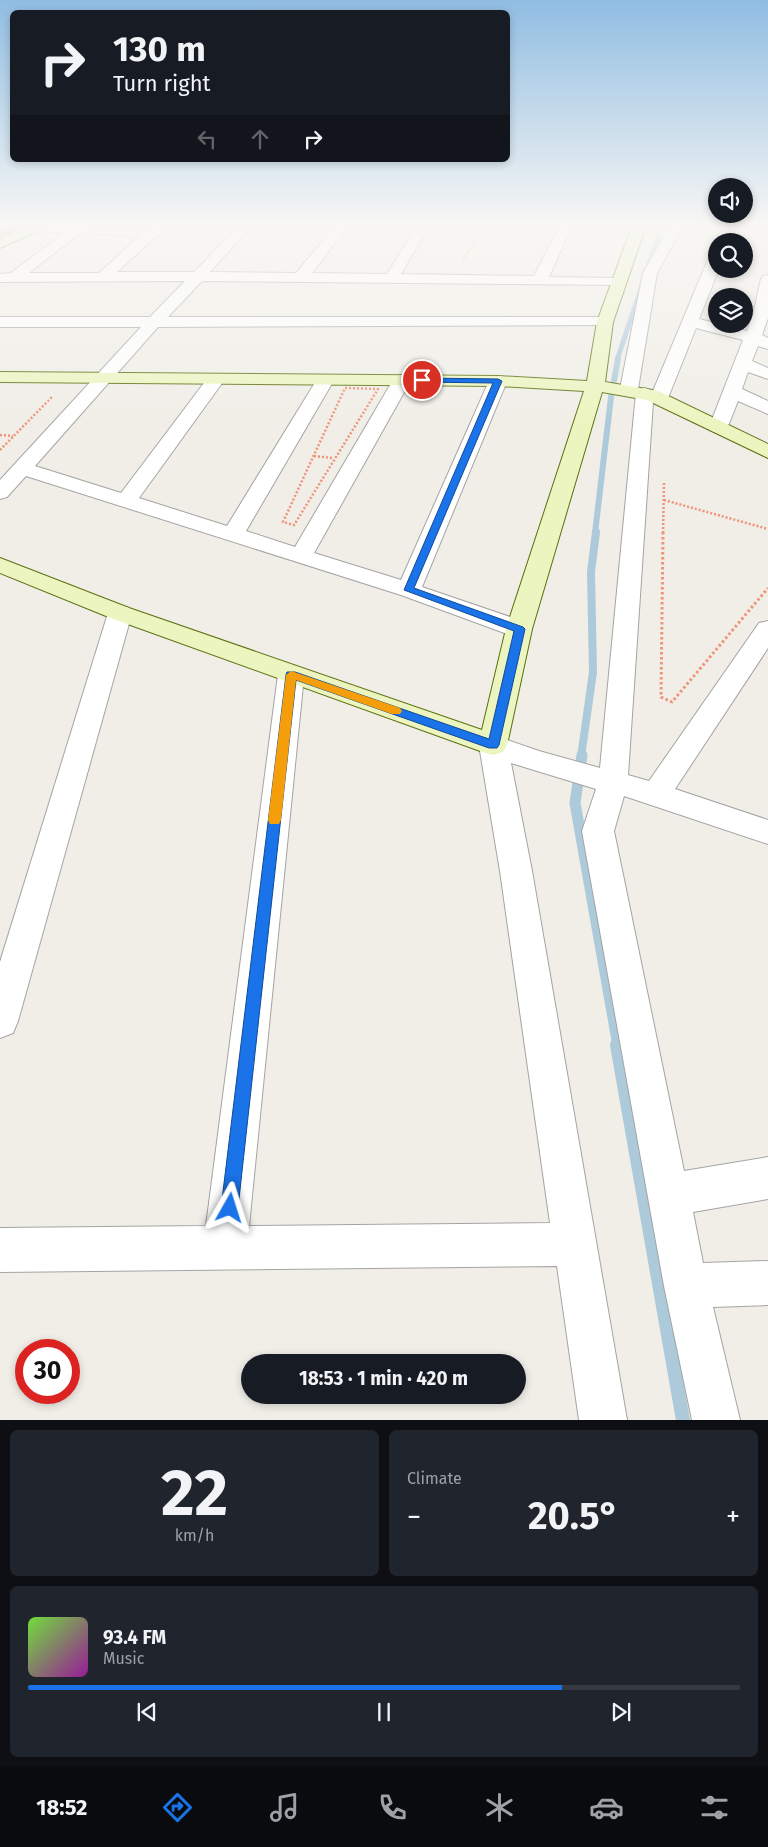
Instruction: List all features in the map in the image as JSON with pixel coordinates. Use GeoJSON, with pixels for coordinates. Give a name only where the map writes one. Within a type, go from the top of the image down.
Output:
{"type":"FeatureCollection","features":[{"type":"Feature","properties":{"kind":"street"},"geometry":{"type":"LineString","coordinates":[[0,492],[182,292]]}},
{"type":"Feature","properties":{"kind":"street"},"geometry":{"type":"LineString","coordinates":[[615,292],[605,322],[626,390]]}},
{"type":"Feature","properties":{"kind":"street"},"geometry":{"type":"LineString","coordinates":[[646,292],[626,390],[603,780],[598,831],[686,1286],[716,1420]]}},
{"type":"Feature","properties":{"kind":"street"},"geometry":{"type":"LineString","coordinates":[[603,1420],[517,881],[493,745],[519,629],[626,390],[689,321],[701,292]]}},
{"type":"Feature","properties":{"kind":"street"},"geometry":{"type":"LineString","coordinates":[[719,428],[743,363],[760,341],[767,292]]}},
{"type":"Feature","properties":{"kind":"street"},"geometry":{"type":"LineString","coordinates":[[689,321],[760,341]]}},
{"type":"Feature","properties":{"kind":"street"},"geometry":{"type":"LineString","coordinates":[[0,322],[605,322]]}},
{"type":"Feature","properties":{"kind":"street"},"geometry":{"type":"LineString","coordinates":[[743,363],[768,374]]}},
{"type":"Feature","properties":{"kind":"street"},"geometry":{"type":"LineString","coordinates":[[0,377],[498,381],[626,390],[719,428],[768,452]]}},
{"type":"Feature","properties":{"kind":"street"},"geometry":{"type":"LineString","coordinates":[[126,501],[216,379]]}},
{"type":"Feature","properties":{"kind":"street"},"geometry":{"type":"LineString","coordinates":[[233,534],[325,380]]}},
{"type":"Feature","properties":{"kind":"street"},"geometry":{"type":"LineString","coordinates":[[301,556],[402,380]]}},
{"type":"Feature","properties":{"kind":"street"},"geometry":{"type":"LineString","coordinates":[[409,590],[498,381]]}},
{"type":"Feature","properties":{"kind":"street"},"geometry":{"type":"LineString","coordinates":[[732,391],[768,408]]}},
{"type":"Feature","properties":{"kind":"street"},"geometry":{"type":"LineString","coordinates":[[22,468],[409,590],[519,629]]}},
{"type":"Feature","properties":{"kind":"street"},"geometry":{"type":"LineString","coordinates":[[0,565],[120,613],[532,760],[763,822]]}},
{"type":"Feature","properties":{"kind":"street"},"geometry":{"type":"LineString","coordinates":[[0,1021],[120,613]]}},
{"type":"Feature","properties":{"kind":"street"},"geometry":{"type":"LineString","coordinates":[[656,794],[768,629]]}},
{"type":"Feature","properties":{"kind":"street"},"geometry":{"type":"LineString","coordinates":[[225,1248],[291,675]]}},
{"type":"Feature","properties":{"kind":"street"},"geometry":{"type":"LineString","coordinates":[[668,1195],[768,1178]]}},
{"type":"Feature","properties":{"kind":"street"},"geometry":{"type":"LineString","coordinates":[[0,1250],[575,1244]]}},
{"type":"Feature","properties":{"kind":"street"},"geometry":{"type":"LineString","coordinates":[[686,1286],[768,1283]]}},
{"type":"Feature","properties":{"kind":"path"},"geometry":{"type":"LineString","coordinates":[[283,522],[345,388]]}},
{"type":"Feature","properties":{"kind":"path"},"geometry":{"type":"LineString","coordinates":[[0,450],[58,391]]}},
{"type":"Feature","properties":{"kind":"path"},"geometry":{"type":"LineString","coordinates":[[0,435],[14,436]]}},
{"type":"Feature","properties":{"kind":"path"},"geometry":{"type":"LineString","coordinates":[[314,456],[335,458]]}},
{"type":"Feature","properties":{"kind":"path"},"geometry":{"type":"LineString","coordinates":[[664,480],[661,697],[672,702],[768,588]]}},
{"type":"Feature","properties":{"kind":"path"},"geometry":{"type":"LineString","coordinates":[[664,500],[768,529]]}},
{"type":"Feature","properties":{"kind":"waterway"},"geometry":{"type":"LineString","coordinates":[[617,360],[640,292]]}},
{"type":"Feature","properties":{"kind":"waterway"},"geometry":{"type":"LineString","coordinates":[[595,533],[611,397],[618,359]]}},
{"type":"Feature","properties":{"kind":"waterway"},"geometry":{"type":"LineString","coordinates":[[581,757],[593,672],[591,572],[596,532]]}},
{"type":"Feature","properties":{"kind":"waterway"},"geometry":{"type":"LineString","coordinates":[[582,755],[575,803],[618,1046]]}},
{"type":"Feature","properties":{"kind":"waterway"},"geometry":{"type":"LineString","coordinates":[[617,1045],[683,1420]]}},
{"type":"Feature","properties":{"kind":"slow traffic"},"geometry":{"type":"LineString","coordinates":[[274,820],[291,675],[396,711]]}},
{"type":"Feature","properties":{"kind":"route"},"geometry":{"type":"LineString","coordinates":[[230,1208],[291,675],[493,745],[519,629],[409,590],[498,381],[422,380]]}}]}
